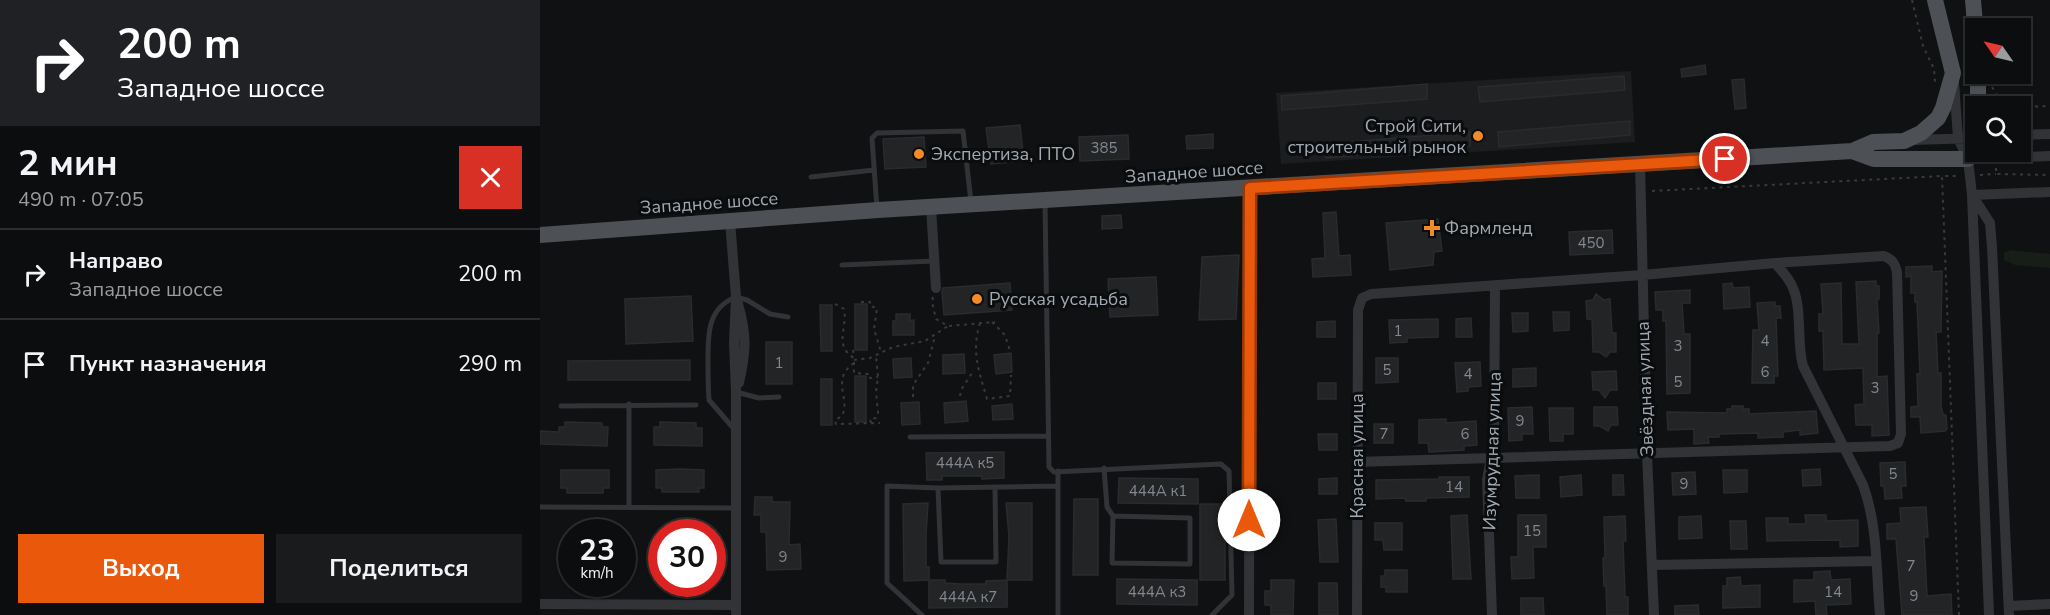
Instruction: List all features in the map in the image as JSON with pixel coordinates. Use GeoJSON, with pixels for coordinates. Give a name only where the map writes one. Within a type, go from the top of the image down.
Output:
{"type":"FeatureCollection","features":[{"type":"Feature","properties":{"kind":"main road"},"geometry":{"type":"LineString","coordinates":[[1904,141],[1921,133],[1938,118],[1953,73],[1935,0]]}},
{"type":"Feature","properties":{"kind":"main road"},"geometry":{"type":"LineString","coordinates":[[1973,0],[1975,18]]}},
{"type":"Feature","properties":{"kind":"main road","name":"Западное шоссе"},"geometry":{"type":"LineString","coordinates":[[540,234],[971,204],[1852,151],[1873,142],[1904,141]]}},
{"type":"Feature","properties":{"kind":"main road","name":"Западное шоссе"},"geometry":{"type":"LineString","coordinates":[[1852,151],[1874,159],[1942,159],[1969,167]]}},
{"type":"Feature","properties":{"kind":"main road"},"geometry":{"type":"LineString","coordinates":[[1969,167],[1970,162]]}},
{"type":"Feature","properties":{"kind":"street"},"geometry":{"type":"LineString","coordinates":[[1953,73],[1958,138],[1969,167],[1972,195],[1989,615]]}},
{"type":"Feature","properties":{"kind":"street"},"geometry":{"type":"LineString","coordinates":[[2031,129],[2050,134]]}},
{"type":"Feature","properties":{"kind":"street"},"geometry":{"type":"LineString","coordinates":[[2031,135],[2050,134]]}},
{"type":"Feature","properties":{"kind":"street","name":"Западное шоссе"},"geometry":{"type":"LineString","coordinates":[[1904,141],[1965,138]]}},
{"type":"Feature","properties":{"kind":"street","name":"Западное шоссе"},"geometry":{"type":"LineString","coordinates":[[2031,157],[2050,156]]}},
{"type":"Feature","properties":{"kind":"street","name":"Западное шоссе"},"geometry":{"type":"LineString","coordinates":[[1969,167],[1983,162]]}},
{"type":"Feature","properties":{"kind":"street","name":"Звёздная улица"},"geometry":{"type":"LineString","coordinates":[[1640,164],[1647,454],[1654,615]]}},
{"type":"Feature","properties":{"kind":"street"},"geometry":{"type":"LineString","coordinates":[[1249,615],[1250,188]]}},
{"type":"Feature","properties":{"kind":"street"},"geometry":{"type":"LineString","coordinates":[[1972,195],[2050,192]]}},
{"type":"Feature","properties":{"kind":"street"},"geometry":{"type":"LineString","coordinates":[[1972,195],[1990,224],[2009,611],[2050,604]]}},
{"type":"Feature","properties":{"kind":"street"},"geometry":{"type":"LineString","coordinates":[[931,207],[936,288]]}},
{"type":"Feature","properties":{"kind":"street"},"geometry":{"type":"LineString","coordinates":[[540,604],[623,610],[736,610],[736,392],[746,343],[745,327],[736,297],[730,221]]}},
{"type":"Feature","properties":{"kind":"street"},"geometry":{"type":"LineString","coordinates":[[1356,462],[1890,446],[1901,439],[1897,284],[1895,264],[1884,256],[1495,286]]}},
{"type":"Feature","properties":{"kind":"street"},"geometry":{"type":"LineString","coordinates":[[1775,263],[1789,280],[1797,297],[1800,354],[1803,366],[1863,485],[1870,504],[1874,525],[1880,615]]}},
{"type":"Feature","properties":{"kind":"street","name":"Красная улица"},"geometry":{"type":"LineString","coordinates":[[1357,615],[1358,310],[1362,298],[1371,294],[1495,286]]}},
{"type":"Feature","properties":{"kind":"street","name":"Изумрудная улица"},"geometry":{"type":"LineString","coordinates":[[1492,615],[1487,480],[1494,441],[1495,286]]}},
{"type":"Feature","properties":{"kind":"street"},"geometry":{"type":"LineString","coordinates":[[1652,566],[1876,561]]}},
{"type":"Feature","properties":{"kind":"lane"},"geometry":{"type":"LineString","coordinates":[[878,210],[872,138],[875,133],[962,130],[965,135],[971,204]]}},
{"type":"Feature","properties":{"kind":"lane"},"geometry":{"type":"LineString","coordinates":[[811,177],[874,170]]}},
{"type":"Feature","properties":{"kind":"lane"},"geometry":{"type":"LineString","coordinates":[[1045,201],[1048,467],[1054,472],[1221,464],[1229,471],[1232,595],[1212,615]]}},
{"type":"Feature","properties":{"kind":"lane"},"geometry":{"type":"LineString","coordinates":[[842,265],[934,261]]}},
{"type":"Feature","properties":{"kind":"lane"},"geometry":{"type":"LineString","coordinates":[[736,431],[711,404],[708,392],[708,332],[712,319],[724,303],[736,297],[770,314],[788,317]]}},
{"type":"Feature","properties":{"kind":"lane"},"geometry":{"type":"LineString","coordinates":[[736,392],[759,398],[779,397]]}},
{"type":"Feature","properties":{"kind":"lane"},"geometry":{"type":"LineString","coordinates":[[629,405],[629,507]]}},
{"type":"Feature","properties":{"kind":"lane"},"geometry":{"type":"LineString","coordinates":[[561,406],[696,405]]}},
{"type":"Feature","properties":{"kind":"lane"},"geometry":{"type":"LineString","coordinates":[[910,437],[1047,436]]}},
{"type":"Feature","properties":{"kind":"lane"},"geometry":{"type":"LineString","coordinates":[[1104,468],[1107,507],[1113,516],[1112,563],[1190,564],[1190,518],[1113,516]]}},
{"type":"Feature","properties":{"kind":"lane"},"geometry":{"type":"LineString","coordinates":[[1058,471],[1058,615]]}},
{"type":"Feature","properties":{"kind":"lane"},"geometry":{"type":"LineString","coordinates":[[922,615],[886,583],[887,486],[938,488],[1058,486]]}},
{"type":"Feature","properties":{"kind":"lane"},"geometry":{"type":"LineString","coordinates":[[938,488],[941,562],[996,562],[995,487]]}},
{"type":"Feature","properties":{"kind":"lane"},"geometry":{"type":"LineString","coordinates":[[540,507],[736,508]]}},
{"type":"Feature","properties":{"kind":"path"},"geometry":{"type":"LineString","coordinates":[[1912,0],[1923,46],[1934,69],[1936,86]]}},
{"type":"Feature","properties":{"kind":"path"},"geometry":{"type":"LineString","coordinates":[[1988,84],[1993,87],[1997,96]]}},
{"type":"Feature","properties":{"kind":"path"},"geometry":{"type":"LineString","coordinates":[[2031,107],[2050,106]]}},
{"type":"Feature","properties":{"kind":"path"},"geometry":{"type":"LineString","coordinates":[[1958,126],[1965,125]]}},
{"type":"Feature","properties":{"kind":"path"},"geometry":{"type":"LineString","coordinates":[[1942,159],[1959,615]]}},
{"type":"Feature","properties":{"kind":"path"},"geometry":{"type":"LineString","coordinates":[[1995,162],[1996,174]]}},
{"type":"Feature","properties":{"kind":"path"},"geometry":{"type":"LineString","coordinates":[[1640,192],[1942,176],[1969,167],[1996,174],[2050,175]]}},
{"type":"Feature","properties":{"kind":"path"},"geometry":{"type":"LineString","coordinates":[[936,288],[932,302],[933,314],[936,319],[948,326]]}},
{"type":"Feature","properties":{"kind":"path"},"geometry":{"type":"LineString","coordinates":[[861,302],[870,302],[870,306],[877,308],[874,329],[881,352]]}},
{"type":"Feature","properties":{"kind":"path"},"geometry":{"type":"LineString","coordinates":[[835,304],[844,309],[842,346],[854,360]]}},
{"type":"Feature","properties":{"kind":"path"},"geometry":{"type":"LineString","coordinates":[[880,423],[836,424],[835,420],[842,416],[846,408],[841,391],[843,377],[854,360],[876,356],[899,345],[919,343],[948,326],[994,322],[1005,335],[1010,351]]}},
{"type":"Feature","properties":{"kind":"path"},"geometry":{"type":"LineString","coordinates":[[980,323],[975,347],[976,369],[987,399],[1010,396],[1011,375]]}},
{"type":"Feature","properties":{"kind":"path"},"geometry":{"type":"LineString","coordinates":[[913,397],[913,385],[927,363],[931,345],[937,334]]}},
{"type":"Feature","properties":{"kind":"path"},"geometry":{"type":"LineString","coordinates":[[854,350],[854,373],[870,374],[870,378],[878,377]]}},
{"type":"Feature","properties":{"kind":"path"},"geometry":{"type":"LineString","coordinates":[[871,423],[870,419],[876,418],[878,413],[876,356]]}},
{"type":"Feature","properties":{"kind":"path"},"geometry":{"type":"LineString","coordinates":[[968,371],[976,369]]}},
{"type":"Feature","properties":{"kind":"path"},"geometry":{"type":"LineString","coordinates":[[960,396],[961,390],[976,369]]}},
{"type":"Feature","properties":{"kind":"shaded area","name":"Строй Сити, строительный рынок"},"geometry":{"type":"Polygon","coordinates":[[[1631,71],[1635,142],[1281,164],[1276,93],[1631,71]]]}},
{"type":"Feature","properties":{"kind":"shaded area"},"geometry":{"type":"Polygon","coordinates":[[[2011,250],[2050,254],[2050,268],[2015,265],[2004,260],[2004,253],[2011,250]]]}},
{"type":"Feature","properties":{"kind":"building"},"geometry":{"type":"Polygon","coordinates":[[[1705,65],[1706,74],[1682,77],[1681,69],[1705,65]]]}},
{"type":"Feature","properties":{"kind":"building"},"geometry":{"type":"Polygon","coordinates":[[[1624,76],[1625,90],[1480,102],[1478,87],[1624,76]]]}},
{"type":"Feature","properties":{"kind":"building"},"geometry":{"type":"Polygon","coordinates":[[[1744,79],[1746,108],[1735,109],[1732,80],[1744,79]]]}},
{"type":"Feature","properties":{"kind":"building"},"geometry":{"type":"Polygon","coordinates":[[[1427,84],[1427,99],[1282,110],[1281,96],[1427,84]]]}},
{"type":"Feature","properties":{"kind":"building"},"geometry":{"type":"Polygon","coordinates":[[[1630,121],[1630,135],[1499,147],[1498,132],[1630,121]]]}},
{"type":"Feature","properties":{"kind":"building"},"geometry":{"type":"Polygon","coordinates":[[[1020,125],[1024,161],[991,164],[986,128],[1020,125]]]}},
{"type":"Feature","properties":{"kind":"building"},"geometry":{"type":"Polygon","coordinates":[[[1470,132],[1470,146],[1326,158],[1324,144],[1470,132]]]}},
{"type":"Feature","properties":{"kind":"building"},"geometry":{"type":"Polygon","coordinates":[[[1213,134],[1213,148],[1187,149],[1186,136],[1213,134]]]}},
{"type":"Feature","properties":{"kind":"building"},"geometry":{"type":"Polygon","coordinates":[[[1128,135],[1129,159],[1080,161],[1079,137],[1128,135]]]}},
{"type":"Feature","properties":{"kind":"building"},"geometry":{"type":"Polygon","coordinates":[[[924,137],[926,167],[885,169],[883,139],[924,137]]]}},
{"type":"Feature","properties":{"kind":"building"},"geometry":{"type":"Polygon","coordinates":[[[1336,212],[1339,256],[1350,255],[1351,275],[1313,277],[1312,259],[1325,258],[1323,213],[1336,212]]]}},
{"type":"Feature","properties":{"kind":"building"},"geometry":{"type":"Polygon","coordinates":[[[1121,215],[1122,228],[1102,229],[1102,216],[1121,215]]]}},
{"type":"Feature","properties":{"kind":"building"},"geometry":{"type":"Polygon","coordinates":[[[1438,219],[1442,251],[1434,252],[1433,265],[1390,270],[1386,223],[1438,219]]]}},
{"type":"Feature","properties":{"kind":"building"},"geometry":{"type":"Polygon","coordinates":[[[1612,230],[1613,253],[1570,255],[1569,232],[1612,230]]]}},
{"type":"Feature","properties":{"kind":"building"},"geometry":{"type":"Polygon","coordinates":[[[1239,255],[1236,319],[1199,320],[1202,257],[1239,255]]]}},
{"type":"Feature","properties":{"kind":"building"},"geometry":{"type":"Polygon","coordinates":[[[1932,266],[1932,272],[1942,271],[1941,332],[1936,332],[1938,373],[1941,373],[1941,406],[1943,415],[1946,415],[1947,429],[1921,433],[1920,417],[1911,417],[1911,407],[1918,406],[1917,374],[1920,374],[1917,302],[1915,302],[1915,293],[1911,293],[1911,276],[1906,277],[1906,267],[1932,266]]]}},
{"type":"Feature","properties":{"kind":"building"},"geometry":{"type":"Polygon","coordinates":[[[1156,277],[1158,315],[1110,317],[1108,279],[1156,277]]]}},
{"type":"Feature","properties":{"kind":"building"},"geometry":{"type":"Polygon","coordinates":[[[1876,281],[1876,286],[1879,286],[1877,377],[1887,376],[1889,435],[1872,436],[1872,425],[1856,425],[1855,405],[1864,404],[1863,368],[1824,370],[1823,331],[1819,331],[1819,314],[1823,314],[1821,284],[1841,283],[1842,344],[1859,344],[1856,282],[1876,281]]]}},
{"type":"Feature","properties":{"kind":"building","name":"Русская усадьба"},"geometry":{"type":"Polygon","coordinates":[[[1010,283],[1012,310],[944,315],[943,288],[1010,283]]]}},
{"type":"Feature","properties":{"kind":"building"},"geometry":{"type":"Polygon","coordinates":[[[1732,283],[1733,288],[1749,287],[1750,307],[1724,309],[1723,284],[1732,283]]]}},
{"type":"Feature","properties":{"kind":"building"},"geometry":{"type":"Polygon","coordinates":[[[1690,290],[1690,303],[1682,303],[1684,334],[1690,334],[1690,393],[1667,394],[1666,321],[1663,321],[1663,310],[1656,310],[1655,292],[1690,290]]]}},
{"type":"Feature","properties":{"kind":"building"},"geometry":{"type":"Polygon","coordinates":[[[1596,294],[1604,300],[1610,299],[1612,333],[1616,333],[1616,352],[1610,352],[1606,357],[1599,352],[1593,352],[1592,319],[1587,319],[1586,301],[1593,300],[1596,294]]]}},
{"type":"Feature","properties":{"kind":"building"},"geometry":{"type":"Polygon","coordinates":[[[691,296],[693,341],[626,344],[625,299],[691,296]]]}},
{"type":"Feature","properties":{"kind":"building"},"geometry":{"type":"Polygon","coordinates":[[[1775,302],[1775,306],[1780,306],[1781,318],[1776,318],[1778,376],[1774,376],[1774,383],[1752,383],[1753,330],[1759,330],[1757,303],[1775,302]]]}},
{"type":"Feature","properties":{"kind":"building"},"geometry":{"type":"Polygon","coordinates":[[[855,304],[867,304],[867,350],[855,350],[855,304]]]}},
{"type":"Feature","properties":{"kind":"building"},"geometry":{"type":"Polygon","coordinates":[[[820,305],[832,305],[832,351],[821,351],[820,305]]]}},
{"type":"Feature","properties":{"kind":"building"},"geometry":{"type":"Polygon","coordinates":[[[1553,312],[1569,312],[1569,330],[1554,331],[1553,312]]]}},
{"type":"Feature","properties":{"kind":"building"},"geometry":{"type":"Polygon","coordinates":[[[1512,313],[1528,313],[1528,331],[1513,332],[1512,313]]]}},
{"type":"Feature","properties":{"kind":"building"},"geometry":{"type":"Polygon","coordinates":[[[896,314],[910,314],[910,321],[914,320],[914,335],[893,335],[893,321],[896,321],[896,314]]]}},
{"type":"Feature","properties":{"kind":"building"},"geometry":{"type":"Polygon","coordinates":[[[1471,318],[1472,337],[1456,337],[1456,319],[1471,318]]]}},
{"type":"Feature","properties":{"kind":"building"},"geometry":{"type":"Polygon","coordinates":[[[1438,319],[1438,337],[1407,338],[1407,342],[1390,343],[1389,320],[1438,319]]]}},
{"type":"Feature","properties":{"kind":"building"},"geometry":{"type":"Polygon","coordinates":[[[1335,321],[1335,337],[1317,337],[1317,322],[1335,321]]]}},
{"type":"Feature","properties":{"kind":"building"},"geometry":{"type":"Polygon","coordinates":[[[766,342],[792,342],[792,384],[766,384],[766,342]]]}},
{"type":"Feature","properties":{"kind":"building"},"geometry":{"type":"Polygon","coordinates":[[[1011,353],[1012,372],[996,374],[994,355],[1011,353]]]}},
{"type":"Feature","properties":{"kind":"building"},"geometry":{"type":"Polygon","coordinates":[[[964,354],[965,373],[943,374],[943,355],[964,354]]]}},
{"type":"Feature","properties":{"kind":"building"},"geometry":{"type":"Polygon","coordinates":[[[911,358],[912,377],[894,378],[893,359],[911,358]]]}},
{"type":"Feature","properties":{"kind":"building"},"geometry":{"type":"Polygon","coordinates":[[[1376,358],[1398,358],[1398,382],[1376,383],[1376,358]]]}},
{"type":"Feature","properties":{"kind":"building"},"geometry":{"type":"Polygon","coordinates":[[[690,360],[690,380],[568,380],[568,361],[690,360]]]}},
{"type":"Feature","properties":{"kind":"building"},"geometry":{"type":"Polygon","coordinates":[[[1480,362],[1481,386],[1468,387],[1468,391],[1457,392],[1455,363],[1480,362]]]}},
{"type":"Feature","properties":{"kind":"building"},"geometry":{"type":"Polygon","coordinates":[[[1536,368],[1536,386],[1513,387],[1513,369],[1536,368]]]}},
{"type":"Feature","properties":{"kind":"building"},"geometry":{"type":"Polygon","coordinates":[[[1616,371],[1617,390],[1610,390],[1605,398],[1599,390],[1593,390],[1592,372],[1616,371]]]}},
{"type":"Feature","properties":{"kind":"building"},"geometry":{"type":"Polygon","coordinates":[[[855,376],[866,376],[866,422],[855,422],[855,376]]]}},
{"type":"Feature","properties":{"kind":"building"},"geometry":{"type":"Polygon","coordinates":[[[821,379],[832,379],[832,425],[821,425],[821,379]]]}},
{"type":"Feature","properties":{"kind":"building"},"geometry":{"type":"Polygon","coordinates":[[[1318,383],[1336,383],[1336,399],[1318,399],[1318,383]]]}},
{"type":"Feature","properties":{"kind":"building"},"geometry":{"type":"Polygon","coordinates":[[[966,401],[968,421],[945,423],[944,403],[966,401]]]}},
{"type":"Feature","properties":{"kind":"building"},"geometry":{"type":"Polygon","coordinates":[[[919,402],[920,424],[902,425],[901,403],[919,402]]]}},
{"type":"Feature","properties":{"kind":"building"},"geometry":{"type":"Polygon","coordinates":[[[1012,404],[1013,419],[993,420],[992,406],[1012,404]]]}},
{"type":"Feature","properties":{"kind":"building"},"geometry":{"type":"Polygon","coordinates":[[[1732,406],[1743,406],[1743,409],[1749,409],[1749,414],[1816,411],[1818,433],[1800,435],[1800,430],[1783,432],[1783,437],[1758,438],[1758,433],[1719,434],[1719,437],[1708,437],[1709,443],[1694,444],[1694,429],[1668,430],[1667,412],[1727,413],[1727,409],[1732,409],[1732,406]]]}},
{"type":"Feature","properties":{"kind":"building"},"geometry":{"type":"Polygon","coordinates":[[[1532,407],[1533,434],[1522,434],[1522,440],[1509,441],[1508,408],[1532,407]]]}},
{"type":"Feature","properties":{"kind":"building"},"geometry":{"type":"Polygon","coordinates":[[[1594,407],[1617,407],[1618,425],[1611,425],[1608,431],[1600,426],[1594,426],[1594,407]]]}},
{"type":"Feature","properties":{"kind":"building"},"geometry":{"type":"Polygon","coordinates":[[[1549,408],[1573,408],[1573,434],[1563,434],[1563,441],[1550,441],[1549,408]]]}},
{"type":"Feature","properties":{"kind":"building"},"geometry":{"type":"Polygon","coordinates":[[[1446,419],[1446,423],[1476,421],[1477,445],[1464,446],[1464,450],[1429,452],[1428,443],[1419,443],[1419,420],[1446,419]]]}},
{"type":"Feature","properties":{"kind":"building"},"geometry":{"type":"Polygon","coordinates":[[[565,422],[602,423],[602,427],[608,427],[607,446],[540,444],[540,431],[559,432],[559,427],[565,427],[565,422]]]}},
{"type":"Feature","properties":{"kind":"building"},"geometry":{"type":"Polygon","coordinates":[[[660,422],[696,423],[696,428],[702,428],[702,446],[654,445],[654,427],[660,427],[660,422]]]}},
{"type":"Feature","properties":{"kind":"building"},"geometry":{"type":"Polygon","coordinates":[[[1374,424],[1393,424],[1393,443],[1374,443],[1374,424]]]}},
{"type":"Feature","properties":{"kind":"building"},"geometry":{"type":"Polygon","coordinates":[[[1318,434],[1337,434],[1337,450],[1319,450],[1318,434]]]}},
{"type":"Feature","properties":{"kind":"building"},"geometry":{"type":"Polygon","coordinates":[[[1004,452],[1004,478],[942,476],[942,480],[927,480],[926,453],[1004,452]]]}},
{"type":"Feature","properties":{"kind":"building"},"geometry":{"type":"Polygon","coordinates":[[[1905,462],[1906,486],[1901,486],[1902,498],[1885,499],[1884,486],[1881,486],[1880,463],[1905,462]]]}},
{"type":"Feature","properties":{"kind":"building"},"geometry":{"type":"Polygon","coordinates":[[[1820,469],[1821,485],[1803,486],[1802,470],[1820,469]]]}},
{"type":"Feature","properties":{"kind":"building"},"geometry":{"type":"Polygon","coordinates":[[[561,470],[609,470],[609,488],[603,488],[603,493],[567,493],[567,488],[561,488],[561,470]]]}},
{"type":"Feature","properties":{"kind":"building"},"geometry":{"type":"Polygon","coordinates":[[[656,470],[704,470],[704,488],[699,488],[699,492],[662,492],[662,488],[656,488],[656,470]]]}},
{"type":"Feature","properties":{"kind":"building"},"geometry":{"type":"Polygon","coordinates":[[[1723,470],[1747,470],[1747,492],[1724,493],[1723,470]]]}},
{"type":"Feature","properties":{"kind":"building"},"geometry":{"type":"Polygon","coordinates":[[[1695,472],[1696,494],[1673,495],[1672,473],[1695,472]]]}},
{"type":"Feature","properties":{"kind":"building"},"geometry":{"type":"Polygon","coordinates":[[[1539,475],[1539,498],[1516,498],[1515,476],[1539,475]]]}},
{"type":"Feature","properties":{"kind":"building"},"geometry":{"type":"Polygon","coordinates":[[[1581,475],[1582,495],[1561,497],[1560,477],[1581,475]]]}},
{"type":"Feature","properties":{"kind":"building"},"geometry":{"type":"Polygon","coordinates":[[[1613,475],[1623,475],[1624,495],[1613,495],[1613,475]]]}},
{"type":"Feature","properties":{"kind":"building"},"geometry":{"type":"Polygon","coordinates":[[[1439,477],[1469,477],[1469,497],[1426,498],[1426,501],[1406,501],[1405,498],[1376,499],[1376,480],[1439,479],[1439,477]]]}},
{"type":"Feature","properties":{"kind":"building"},"geometry":{"type":"Polygon","coordinates":[[[1119,478],[1198,479],[1198,504],[1118,503],[1119,478]]]}},
{"type":"Feature","properties":{"kind":"building"},"geometry":{"type":"Polygon","coordinates":[[[1337,478],[1337,494],[1319,494],[1319,479],[1337,478]]]}},
{"type":"Feature","properties":{"kind":"building"},"geometry":{"type":"Polygon","coordinates":[[[755,497],[772,497],[772,502],[790,502],[789,545],[800,544],[801,569],[767,570],[766,532],[761,532],[761,515],[754,515],[755,497]]]}},
{"type":"Feature","properties":{"kind":"building"},"geometry":{"type":"Polygon","coordinates":[[[1074,499],[1098,499],[1098,575],[1073,575],[1074,499]]]}},
{"type":"Feature","properties":{"kind":"building"},"geometry":{"type":"Polygon","coordinates":[[[928,503],[926,567],[929,567],[929,580],[904,581],[903,504],[928,503]]]}},
{"type":"Feature","properties":{"kind":"building"},"geometry":{"type":"Polygon","coordinates":[[[1006,503],[1032,503],[1032,580],[1007,580],[1009,536],[1006,503]]]}},
{"type":"Feature","properties":{"kind":"building"},"geometry":{"type":"Polygon","coordinates":[[[1200,504],[1225,504],[1225,580],[1200,580],[1200,504]]]}},
{"type":"Feature","properties":{"kind":"building"},"geometry":{"type":"Polygon","coordinates":[[[1926,507],[1928,537],[1924,537],[1927,596],[1951,594],[1952,615],[1902,615],[1896,539],[1887,539],[1887,524],[1901,523],[1900,508],[1926,507]]]}},
{"type":"Feature","properties":{"kind":"building"},"geometry":{"type":"Polygon","coordinates":[[[1467,515],[1471,579],[1453,579],[1451,516],[1467,515]]]}},
{"type":"Feature","properties":{"kind":"building"},"geometry":{"type":"Polygon","coordinates":[[[1518,515],[1546,515],[1546,547],[1533,547],[1534,578],[1512,579],[1511,557],[1518,557],[1518,515]]]}},
{"type":"Feature","properties":{"kind":"building"},"geometry":{"type":"Polygon","coordinates":[[[1805,515],[1826,515],[1826,521],[1858,520],[1858,546],[1840,547],[1840,540],[1767,541],[1766,518],[1788,518],[1788,524],[1806,524],[1805,515]]]}},
{"type":"Feature","properties":{"kind":"building"},"geometry":{"type":"Polygon","coordinates":[[[1625,516],[1626,541],[1623,541],[1628,615],[1607,615],[1603,558],[1605,558],[1604,517],[1625,516]]]}},
{"type":"Feature","properties":{"kind":"building"},"geometry":{"type":"Polygon","coordinates":[[[1701,516],[1702,538],[1679,539],[1679,517],[1701,516]]]}},
{"type":"Feature","properties":{"kind":"building"},"geometry":{"type":"Polygon","coordinates":[[[1336,519],[1338,562],[1320,562],[1318,520],[1336,519]]]}},
{"type":"Feature","properties":{"kind":"building"},"geometry":{"type":"Polygon","coordinates":[[[1730,521],[1746,521],[1747,549],[1731,549],[1730,521]]]}},
{"type":"Feature","properties":{"kind":"building"},"geometry":{"type":"Polygon","coordinates":[[[1375,523],[1402,523],[1402,550],[1384,550],[1383,540],[1375,540],[1375,523]]]}},
{"type":"Feature","properties":{"kind":"building"},"geometry":{"type":"Polygon","coordinates":[[[1385,570],[1407,570],[1407,592],[1386,592],[1386,587],[1381,587],[1381,576],[1385,576],[1385,570]]]}},
{"type":"Feature","properties":{"kind":"building"},"geometry":{"type":"Polygon","coordinates":[[[1830,571],[1831,580],[1850,579],[1851,604],[1826,605],[1827,615],[1816,615],[1815,601],[1794,602],[1794,580],[1814,580],[1814,572],[1830,571]]]}},
{"type":"Feature","properties":{"kind":"building"},"geometry":{"type":"Polygon","coordinates":[[[1740,577],[1741,586],[1760,585],[1760,607],[1723,608],[1723,586],[1727,586],[1727,578],[1740,577]]]}},
{"type":"Feature","properties":{"kind":"building"},"geometry":{"type":"Polygon","coordinates":[[[1117,579],[1197,580],[1197,605],[1117,604],[1117,579]]]}},
{"type":"Feature","properties":{"kind":"building"},"geometry":{"type":"Polygon","coordinates":[[[929,580],[945,580],[945,583],[986,584],[986,581],[1007,580],[1007,607],[929,608],[929,580]]]}},
{"type":"Feature","properties":{"kind":"building"},"geometry":{"type":"Polygon","coordinates":[[[1271,580],[1294,580],[1293,615],[1271,615],[1271,605],[1265,605],[1265,591],[1271,591],[1271,580]]]}},
{"type":"Feature","properties":{"kind":"building"},"geometry":{"type":"Polygon","coordinates":[[[1319,583],[1337,583],[1338,615],[1319,615],[1319,583]]]}},
{"type":"Feature","properties":{"kind":"building"},"geometry":{"type":"Polygon","coordinates":[[[1521,598],[1543,598],[1544,615],[1521,615],[1521,598]]]}},
{"type":"Feature","properties":{"kind":"building"},"geometry":{"type":"Polygon","coordinates":[[[1698,605],[1699,615],[1675,615],[1675,606],[1698,605]]]}},
{"type":"Feature","properties":{"kind":"place","name":"Строй Сити, строительный рынок"},"geometry":{"type":"Point","coordinates":[1478,136]}},
{"type":"Feature","properties":{"kind":"place","name":"Экспертиза, ПТО"},"geometry":{"type":"Point","coordinates":[919,154]}},
{"type":"Feature","properties":{"kind":"place","name":"Фармленд"},"geometry":{"type":"Point","coordinates":[1432,228]}},
{"type":"Feature","properties":{"kind":"place","name":"Русская усадьба"},"geometry":{"type":"Point","coordinates":[977,299]}},
{"type":"Feature","properties":{"kind":"route"},"geometry":{"type":"LineString","coordinates":[[1249,520],[1250,188],[1725,159]]}}]}
